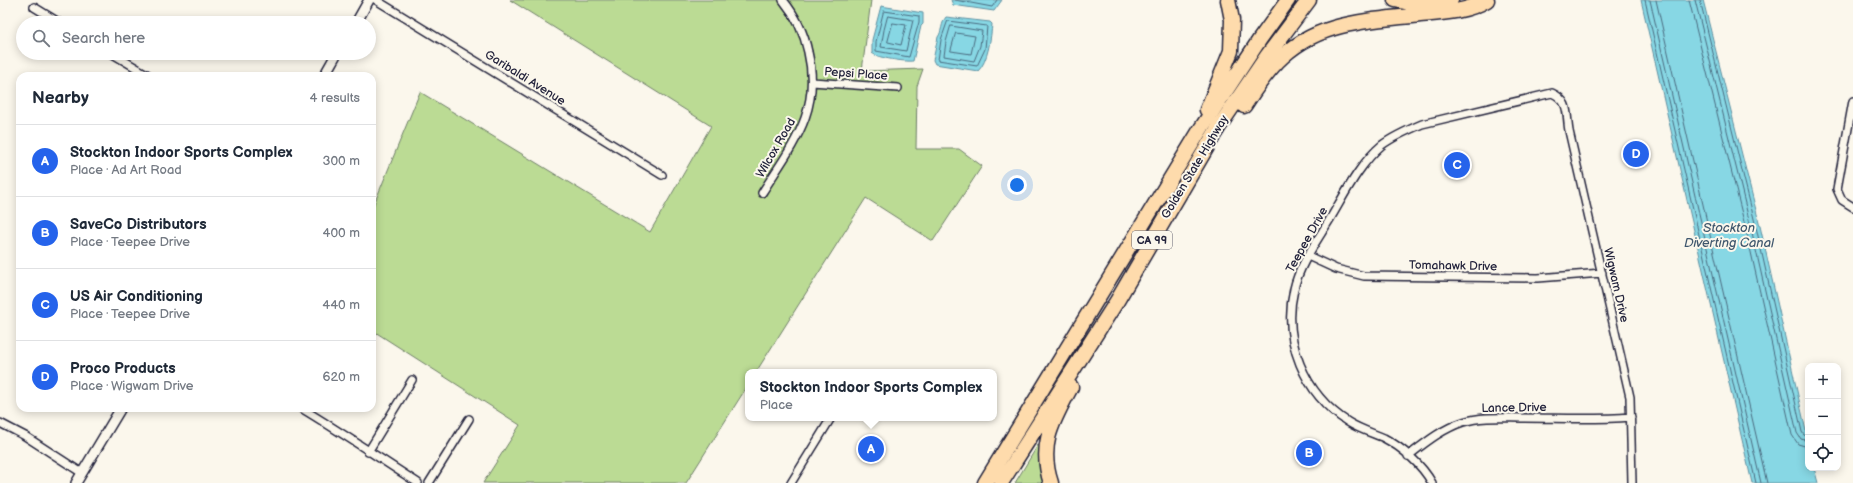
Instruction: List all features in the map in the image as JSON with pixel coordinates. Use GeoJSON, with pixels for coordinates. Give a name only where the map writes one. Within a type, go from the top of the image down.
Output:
{"type":"FeatureCollection","features":[{"type":"Feature","properties":{"kind":"highway"},"geometry":{"type":"LineString","coordinates":[[1202,127],[1210,98],[1226,66],[1231,50],[1232,20],[1228,0]]}},
{"type":"Feature","properties":{"kind":"highway","name":"Golden State Highway"},"geometry":{"type":"LineString","coordinates":[[985,483],[1202,127],[1260,39],[1288,0]]}},
{"type":"Feature","properties":{"kind":"highway","name":"Golden State Highway"},"geometry":{"type":"LineString","coordinates":[[1001,483],[1117,301],[1218,128],[1271,50],[1309,0]]}},
{"type":"Feature","properties":{"kind":"highway"},"geometry":{"type":"LineString","coordinates":[[1395,0],[1414,4],[1451,0]]}},
{"type":"Feature","properties":{"kind":"highway"},"geometry":{"type":"LineString","coordinates":[[1218,128],[1236,116],[1277,62],[1304,40],[1337,26],[1465,10],[1487,0]]}},
{"type":"Feature","properties":{"kind":"highway"},"geometry":{"type":"LineString","coordinates":[[1051,483],[1047,473],[1047,435],[1053,420],[1083,366],[1082,354]]}},
{"type":"Feature","properties":{"kind":"street"},"geometry":{"type":"LineString","coordinates":[[360,16],[369,0]]}},
{"type":"Feature","properties":{"kind":"street","name":"Garibaldi Avenue"},"geometry":{"type":"LineString","coordinates":[[376,0],[662,175]]}},
{"type":"Feature","properties":{"kind":"street","name":"Wilcox Road"},"geometry":{"type":"LineString","coordinates":[[762,193],[796,138],[806,117],[811,101],[812,82],[810,61],[805,37],[801,27],[784,0]]}},
{"type":"Feature","properties":{"kind":"street"},"geometry":{"type":"LineString","coordinates":[[34,8],[48,16]]}},
{"type":"Feature","properties":{"kind":"street"},"geometry":{"type":"LineString","coordinates":[[123,60],[143,72]]}},
{"type":"Feature","properties":{"kind":"street"},"geometry":{"type":"LineString","coordinates":[[326,72],[334,60]]}},
{"type":"Feature","properties":{"kind":"street","name":"Pepsi Place"},"geometry":{"type":"LineString","coordinates":[[812,82],[898,88]]}},
{"type":"Feature","properties":{"kind":"street","name":"Teepee Drive"},"geometry":{"type":"LineString","coordinates":[[1432,483],[1422,469],[1391,442],[1348,422],[1332,410],[1319,397],[1302,370],[1295,352],[1290,319],[1294,289],[1301,269],[1308,256],[1366,162],[1382,146],[1396,136],[1422,124],[1530,99],[1547,93],[1560,96]]}},
{"type":"Feature","properties":{"kind":"street","name":"Wigwam Drive"},"geometry":{"type":"LineString","coordinates":[[1560,96],[1566,105],[1569,131],[1630,397],[1632,483]]}},
{"type":"Feature","properties":{"kind":"street"},"geometry":{"type":"LineString","coordinates":[[1853,101],[1838,184],[1838,193],[1842,200],[1853,207]]}},
{"type":"Feature","properties":{"kind":"street","name":"Tomahawk Drive"},"geometry":{"type":"LineString","coordinates":[[1308,256],[1341,270],[1364,276],[1538,278],[1602,273]]}},
{"type":"Feature","properties":{"kind":"street"},"geometry":{"type":"LineString","coordinates":[[368,452],[412,380]]}},
{"type":"Feature","properties":{"kind":"street"},"geometry":{"type":"LineString","coordinates":[[76,483],[119,412]]}},
{"type":"Feature","properties":{"kind":"street"},"geometry":{"type":"LineString","coordinates":[[311,412],[340,431],[368,452],[418,483]]}},
{"type":"Feature","properties":{"kind":"street","name":"Lance Drive"},"geometry":{"type":"LineString","coordinates":[[1408,456],[1433,437],[1448,428],[1472,420],[1503,418],[1612,418],[1631,416]]}},
{"type":"Feature","properties":{"kind":"street"},"geometry":{"type":"LineString","coordinates":[[428,483],[469,419]]}},
{"type":"Feature","properties":{"kind":"street"},"geometry":{"type":"LineString","coordinates":[[791,483],[829,421]]}},
{"type":"Feature","properties":{"kind":"street"},"geometry":{"type":"LineString","coordinates":[[0,423],[25,436],[82,473]]}},
{"type":"Feature","properties":{"kind":"green space"},"geometry":{"type":"Polygon","coordinates":[[[510,0],[871,0],[862,71],[923,69],[917,86],[916,149],[959,149],[982,166],[933,241],[866,198],[758,369],[745,369],[745,390],[686,483],[483,483],[520,425],[376,333],[376,199],[420,92],[650,232],[711,126],[510,0]]]}},
{"type":"Feature","properties":{"kind":"green space"},"geometry":{"type":"Polygon","coordinates":[[[1038,445],[1041,448],[1045,483],[1015,483],[1038,445]]]}},
{"type":"Feature","properties":{"kind":"water"},"geometry":{"type":"Polygon","coordinates":[[[951,0],[1002,0],[994,11],[953,5],[951,0]]]}},
{"type":"Feature","properties":{"kind":"water","name":"Stockton Diverting Canal"},"geometry":{"type":"Polygon","coordinates":[[[1641,0],[1703,0],[1760,226],[1805,427],[1805,471],[1815,471],[1818,483],[1752,483],[1641,0]]]}},
{"type":"Feature","properties":{"kind":"water"},"geometry":{"type":"Polygon","coordinates":[[[881,6],[923,13],[923,24],[921,26],[913,61],[891,59],[872,53],[872,40],[881,6]]]}},
{"type":"Feature","properties":{"kind":"water"},"geometry":{"type":"Polygon","coordinates":[[[946,17],[990,22],[992,24],[987,56],[978,71],[935,64],[933,60],[938,37],[946,17]]]}},
{"type":"Feature","properties":{"kind":"place","name":"Proco Products"},"geometry":{"type":"Point","coordinates":[1636,154]}},
{"type":"Feature","properties":{"kind":"place","name":"US Air Conditioning"},"geometry":{"type":"Point","coordinates":[1457,165]}},
{"type":"Feature","properties":{"kind":"place","name":"Stockton Indoor Sports Complex"},"geometry":{"type":"Point","coordinates":[871,449]}},
{"type":"Feature","properties":{"kind":"place","name":"SaveCo Distributors"},"geometry":{"type":"Point","coordinates":[1309,453]}}]}
